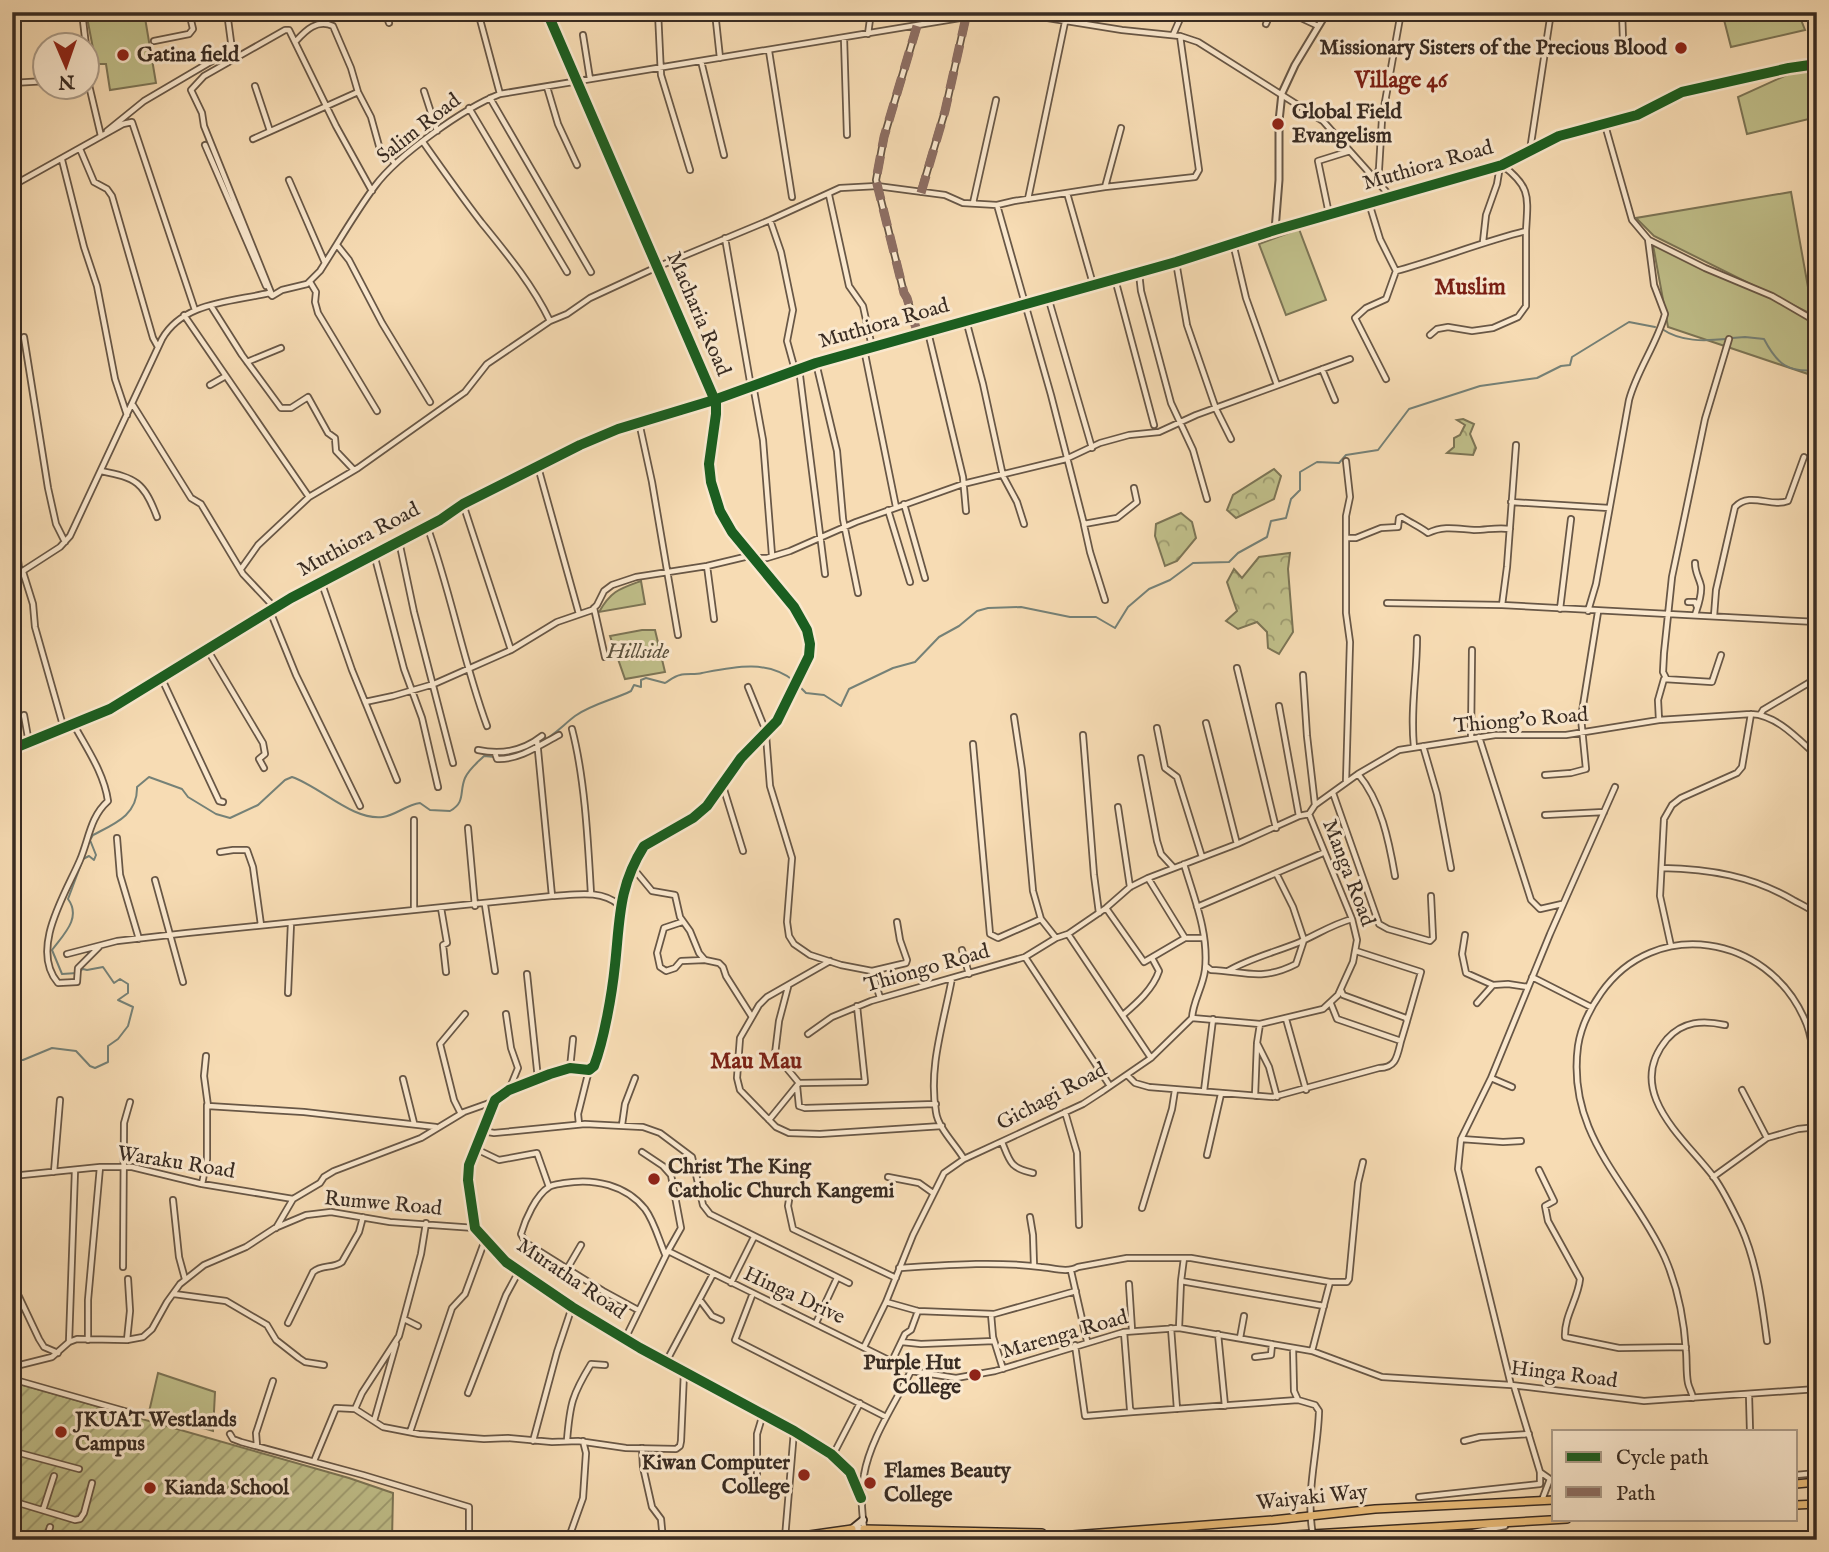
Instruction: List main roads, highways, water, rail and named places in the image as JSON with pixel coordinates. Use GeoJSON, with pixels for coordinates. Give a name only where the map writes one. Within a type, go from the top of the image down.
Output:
{"type":"FeatureCollection","features":[{"type":"Feature","properties":{"kind":"highway"},"geometry":{"type":"LineString","coordinates":[[1798,1484],[1817,1482]]}},
{"type":"Feature","properties":{"kind":"highway","name":"Waiyaki Way"},"geometry":{"type":"LineString","coordinates":[[1005,1540],[1375,1509],[1552,1500]]}},
{"type":"Feature","properties":{"kind":"highway"},"geometry":{"type":"LineString","coordinates":[[1798,1505],[1817,1504]]}},
{"type":"Feature","properties":{"kind":"highway","name":"Waiyaki Way"},"geometry":{"type":"LineString","coordinates":[[1210,1540],[1552,1520]]}},
{"type":"Feature","properties":{"kind":"highway","name":"Waiyaki Way"},"geometry":{"type":"LineString","coordinates":[[774,1540],[852,1529]]}},
{"type":"Feature","properties":{"kind":"highway"},"geometry":{"type":"LineString","coordinates":[[1154,1529],[1154,1540]]}},
{"type":"Feature","properties":{"kind":"highway","name":"Waiyaki Way"},"geometry":{"type":"LineString","coordinates":[[864,1534],[1074,1534]]}},
{"type":"Feature","properties":{"kind":"main road"},"geometry":{"type":"LineString","coordinates":[[852,1529],[863,1520]]}},
{"type":"Feature","properties":{"kind":"main road","name":"Waiyaki Way"},"geometry":{"type":"LineString","coordinates":[[852,1529],[864,1534]]}},
{"type":"Feature","properties":{"kind":"waterway"},"geometry":{"type":"LineString","coordinates":[[798,685],[806,693],[824,695],[841,706],[849,689],[893,668],[915,662],[939,637],[959,626],[977,611],[988,608],[1021,607],[1070,617],[1096,617],[1115,628],[1128,607],[1149,589],[1170,580],[1193,563],[1229,562],[1238,553],[1267,537],[1271,521],[1286,518],[1291,499],[1300,490],[1300,472],[1317,462],[1339,463],[1346,455],[1378,450],[1409,409],[1480,386],[1537,378],[1561,366],[1570,365],[1572,357],[1629,322],[1655,327]]}},
{"type":"Feature","properties":{"kind":"waterway"},"geometry":{"type":"LineString","coordinates":[[1662,329],[1685,338],[1726,339]]}},
{"type":"Feature","properties":{"kind":"waterway"},"geometry":{"type":"LineString","coordinates":[[1732,338],[1764,339],[1784,365],[1798,370],[1817,370]]}},
{"type":"Feature","properties":{"kind":"waterway"},"geometry":{"type":"LineString","coordinates":[[539,743],[582,712],[631,691],[634,685],[641,687],[641,680],[646,678],[665,683],[683,674],[750,666],[773,670],[794,681]]}},
{"type":"Feature","properties":{"kind":"waterway"},"geometry":{"type":"LineString","coordinates":[[500,757],[534,745]]}},
{"type":"Feature","properties":{"kind":"waterway"},"geometry":{"type":"LineString","coordinates":[[12,1060],[23,1060],[52,1048],[76,1051],[95,1068],[108,1062],[108,1046],[118,1039],[128,1026],[133,1007],[118,1000],[128,993],[128,984],[120,979],[114,983],[103,967],[62,974],[52,950],[72,920],[72,906],[68,899],[83,859],[89,856],[94,860],[96,855],[90,840],[93,835],[129,812],[134,805],[137,787],[149,777],[182,789],[188,797],[216,814],[230,818],[258,805],[285,780],[292,777],[360,814],[383,817],[420,803],[430,810],[450,811],[458,804],[463,783],[471,769],[484,756],[495,757]]}},
{"type":"Feature","properties":{"kind":"place","name":"Missionary Sisters of the Precious Blood"},"geometry":{"type":"Point","coordinates":[1681,48]}},
{"type":"Feature","properties":{"kind":"place","name":"Gatina field"},"geometry":{"type":"Point","coordinates":[123,55]}},
{"type":"Feature","properties":{"kind":"place","name":"Global Field Evangelism"},"geometry":{"type":"Point","coordinates":[1278,124]}},
{"type":"Feature","properties":{"kind":"place","name":"Christ The King Catholic Church Kangemi"},"geometry":{"type":"Point","coordinates":[654,1179]}},
{"type":"Feature","properties":{"kind":"place","name":"Purple Hut College"},"geometry":{"type":"Point","coordinates":[975,1375]}},
{"type":"Feature","properties":{"kind":"place","name":"JKUAT Westlands Campus"},"geometry":{"type":"Point","coordinates":[61,1432]}},
{"type":"Feature","properties":{"kind":"place","name":"Kiwan Computer College"},"geometry":{"type":"Point","coordinates":[804,1475]}},
{"type":"Feature","properties":{"kind":"place","name":"Flames Beauty College"},"geometry":{"type":"Point","coordinates":[870,1483]}},
{"type":"Feature","properties":{"kind":"place","name":"Kianda School"},"geometry":{"type":"Point","coordinates":[150,1488]}},
{"type":"Feature","properties":{"kind":"district","name":"Village 46"},"geometry":{"type":"Point","coordinates":[1401,80]}},
{"type":"Feature","properties":{"kind":"district","name":"Muslim"},"geometry":{"type":"Point","coordinates":[1470,287]}},
{"type":"Feature","properties":{"kind":"district","name":"Mau Mau"},"geometry":{"type":"Point","coordinates":[756,1061]}},
{"type":"Feature","properties":{"kind":"park label","name":"Hillside"},"geometry":{"type":"Point","coordinates":[638,652]}}]}
